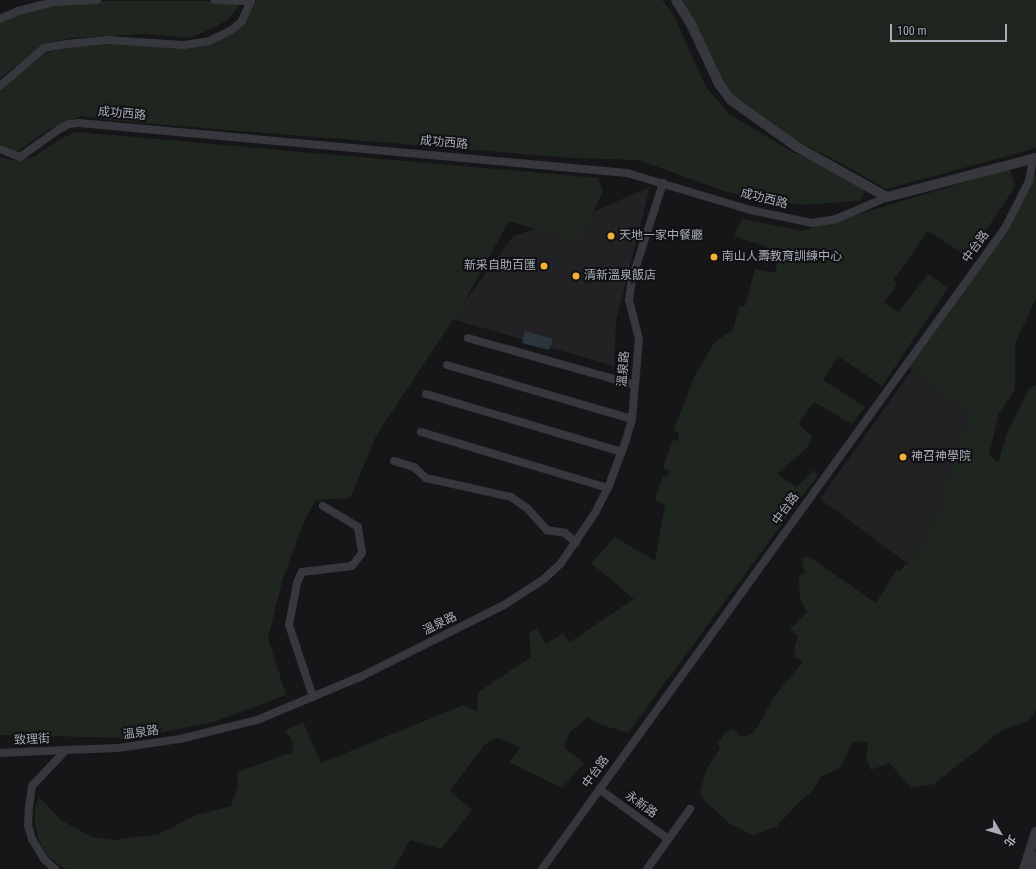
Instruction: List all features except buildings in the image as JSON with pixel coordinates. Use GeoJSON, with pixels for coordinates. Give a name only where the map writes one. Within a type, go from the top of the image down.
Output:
{"type":"FeatureCollection","features":[{"type":"Feature","properties":{"kind":"street"},"geometry":{"type":"LineString","coordinates":[[0,19],[18,11],[53,2],[97,0]]}},
{"type":"Feature","properties":{"kind":"street"},"geometry":{"type":"LineString","coordinates":[[0,86],[44,48],[66,44],[108,40],[184,45],[209,41],[232,30],[242,21],[251,0],[215,0]]}},
{"type":"Feature","properties":{"kind":"street"},"geometry":{"type":"LineString","coordinates":[[676,0],[692,26],[719,84],[731,100],[797,147],[887,197]]}},
{"type":"Feature","properties":{"kind":"street","name":"成功西路"},"geometry":{"type":"LineString","coordinates":[[0,149],[20,157],[58,130],[69,124],[79,123],[627,173],[750,210],[812,223],[836,219],[887,197],[1034,158]]}},
{"type":"Feature","properties":{"kind":"street","name":"中台路"},"geometry":{"type":"LineString","coordinates":[[542,869],[1006,228],[1030,181],[1034,158]]}},
{"type":"Feature","properties":{"kind":"street","name":"溫泉路"},"geometry":{"type":"LineString","coordinates":[[66,750],[118,748],[180,739],[257,720],[313,697],[504,605],[544,579],[576,543],[608,488],[622,452],[632,419],[639,339],[629,300],[632,279],[663,183]]}},
{"type":"Feature","properties":{"kind":"street"},"geometry":{"type":"LineString","coordinates":[[468,338],[635,385]]}},
{"type":"Feature","properties":{"kind":"street"},"geometry":{"type":"LineString","coordinates":[[447,365],[632,419]]}},
{"type":"Feature","properties":{"kind":"street"},"geometry":{"type":"LineString","coordinates":[[426,394],[622,452]]}},
{"type":"Feature","properties":{"kind":"street"},"geometry":{"type":"LineString","coordinates":[[421,432],[608,488]]}},
{"type":"Feature","properties":{"kind":"street"},"geometry":{"type":"LineString","coordinates":[[394,461],[414,467],[426,478],[511,497],[527,508],[547,530],[564,533],[576,543]]}},
{"type":"Feature","properties":{"kind":"street"},"geometry":{"type":"LineString","coordinates":[[313,697],[289,625],[297,583],[302,572],[352,566],[362,553],[358,527],[323,506]]}},
{"type":"Feature","properties":{"kind":"street"},"geometry":{"type":"LineString","coordinates":[[55,869],[44,860],[32,838],[28,812],[32,786],[66,750]]}},
{"type":"Feature","properties":{"kind":"street","name":"致理街"},"geometry":{"type":"LineString","coordinates":[[0,753],[66,750]]}},
{"type":"Feature","properties":{"kind":"street","name":"永新路"},"geometry":{"type":"LineString","coordinates":[[599,790],[668,839]]}},
{"type":"Feature","properties":{"kind":"street"},"geometry":{"type":"LineString","coordinates":[[647,869],[690,810]]}},
{"type":"Feature","properties":{"kind":"street"},"geometry":{"type":"LineString","coordinates":[[1024,869],[1036,832]]}},
{"type":"Feature","properties":{"kind":"street"},"geometry":{"type":"LineString","coordinates":[[1032,869],[1036,857]]}},
{"type":"Feature","properties":{"kind":"shaded area"},"geometry":{"type":"Polygon","coordinates":[[[257,0],[662,0],[673,14],[706,87],[729,114],[794,153],[829,165],[865,191],[860,201],[799,205],[727,192],[638,160],[573,158],[107,120],[82,116],[49,129],[17,152],[0,144],[0,91],[20,71],[43,54],[67,47],[118,44],[194,47],[234,27],[257,0]]]}},
{"type":"Feature","properties":{"kind":"shaded area"},"geometry":{"type":"Polygon","coordinates":[[[673,0],[1036,0],[1036,148],[886,189],[841,163],[760,123],[721,93],[673,0]]]}},
{"type":"Feature","properties":{"kind":"shaded area"},"geometry":{"type":"Polygon","coordinates":[[[38,1],[243,1],[229,19],[214,28],[189,38],[146,34],[68,38],[41,46],[0,79],[0,18],[38,1]]]}},
{"type":"Feature","properties":{"kind":"shaded area"},"geometry":{"type":"Polygon","coordinates":[[[76,132],[598,178],[603,191],[579,242],[509,221],[462,306],[376,436],[350,498],[316,500],[305,519],[282,581],[268,638],[286,695],[214,722],[132,738],[0,735],[0,157],[16,161],[36,156],[58,140],[76,132]]]}},
{"type":"Feature","properties":{"kind":"shaded area"},"geometry":{"type":"Polygon","coordinates":[[[1010,169],[1015,187],[968,257],[928,231],[894,279],[897,285],[884,302],[899,312],[928,274],[948,288],[882,386],[838,356],[823,380],[865,407],[852,424],[814,402],[798,424],[812,436],[808,447],[777,474],[796,487],[814,470],[818,475],[628,733],[599,724],[588,717],[570,732],[564,747],[584,763],[562,788],[509,762],[521,747],[497,738],[484,745],[450,791],[472,810],[441,849],[410,840],[394,869],[65,869],[45,854],[38,838],[35,823],[35,808],[39,797],[61,820],[92,837],[114,840],[159,834],[194,816],[231,806],[238,786],[237,772],[293,752],[292,740],[285,731],[303,722],[321,763],[464,705],[477,712],[478,692],[531,657],[529,632],[537,629],[546,644],[563,633],[570,642],[634,599],[591,563],[615,537],[655,561],[665,506],[655,499],[663,476],[667,476],[669,470],[663,468],[672,441],[678,440],[679,434],[674,430],[694,377],[714,343],[733,329],[740,306],[745,306],[755,269],[775,273],[780,251],[734,236],[742,219],[801,231],[1010,169]]]}},
{"type":"Feature","properties":{"kind":"shaded area"},"geometry":{"type":"Polygon","coordinates":[[[1036,173],[1036,298],[1015,344],[1015,390],[999,413],[989,455],[998,462],[1007,433],[1029,389],[1036,385],[1036,709],[1030,720],[1002,730],[934,784],[912,788],[889,763],[871,770],[866,758],[868,743],[853,741],[841,767],[821,777],[810,794],[803,798],[776,827],[753,835],[730,824],[704,800],[700,792],[707,768],[720,749],[718,743],[726,732],[734,729],[741,737],[750,735],[757,728],[775,695],[803,662],[795,657],[795,645],[798,636],[790,629],[807,612],[800,598],[799,576],[805,573],[802,559],[808,556],[876,603],[897,569],[900,571],[905,564],[910,565],[938,510],[969,415],[909,367],[1008,228],[1036,173]]]}},
{"type":"Feature","properties":{"kind":"shaded area","name":"清新溫泉飯店"},"geometry":{"type":"Polygon","coordinates":[[[650,187],[616,321],[614,366],[452,319],[513,236],[597,210],[650,187]]]}},
{"type":"Feature","properties":{"kind":"shaded area"},"geometry":{"type":"Polygon","coordinates":[[[525,331],[553,339],[549,350],[522,343],[525,331]]]}},
{"type":"Feature","properties":{"kind":"shaded area","name":"神召神學院"},"geometry":{"type":"Polygon","coordinates":[[[912,370],[970,415],[938,510],[910,565],[820,499],[912,370]]]}},
{"type":"Feature","properties":{"kind":"place","name":"天地一家中餐廳"},"geometry":{"type":"Point","coordinates":[611,236]}},
{"type":"Feature","properties":{"kind":"place","name":"南山人壽教育訓練中心"},"geometry":{"type":"Point","coordinates":[714,257]}},
{"type":"Feature","properties":{"kind":"place","name":"新采自助百匯"},"geometry":{"type":"Point","coordinates":[544,266]}},
{"type":"Feature","properties":{"kind":"place","name":"清新溫泉飯店"},"geometry":{"type":"Point","coordinates":[576,276]}},
{"type":"Feature","properties":{"kind":"place","name":"神召神學院"},"geometry":{"type":"Point","coordinates":[903,457]}}]}
